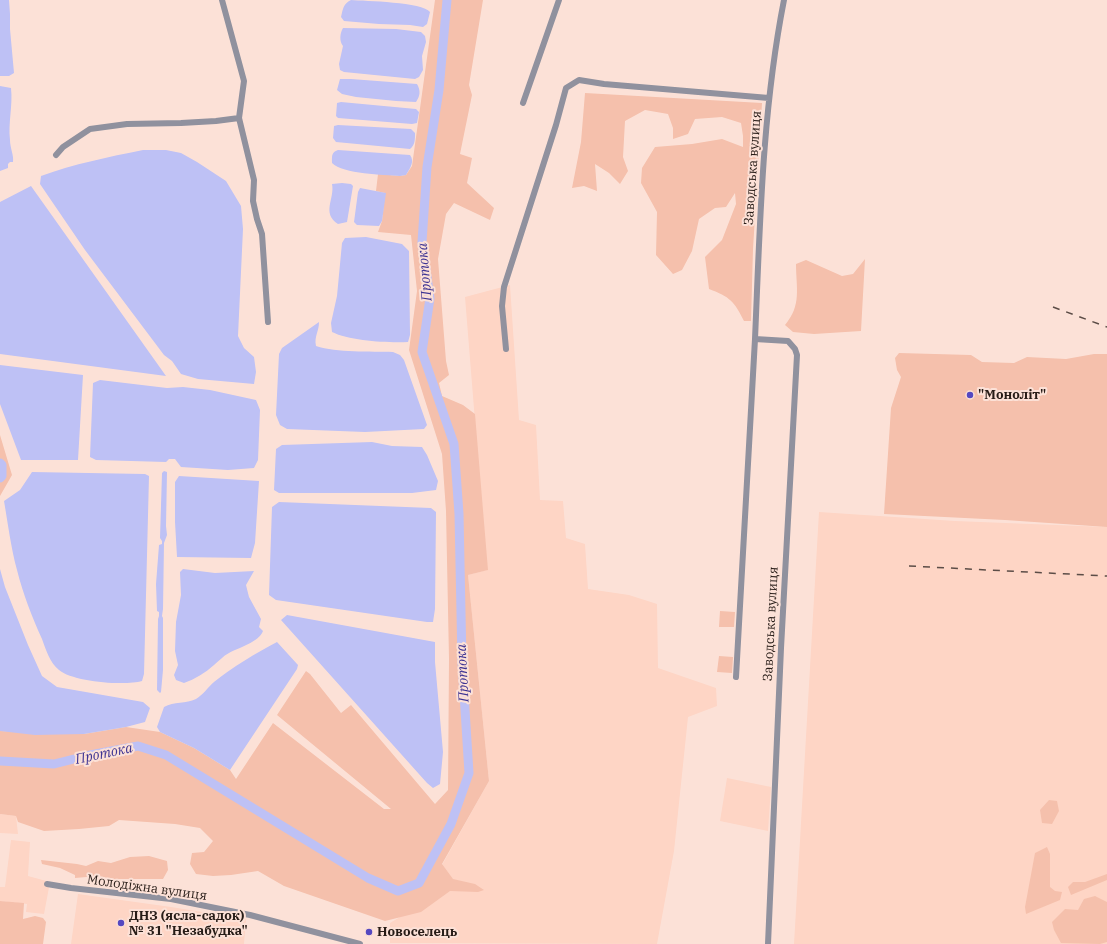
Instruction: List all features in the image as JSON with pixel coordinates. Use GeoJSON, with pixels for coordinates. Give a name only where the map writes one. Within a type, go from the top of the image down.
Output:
{"type":"FeatureCollection","features":[{"type":"Feature","properties":{"kind":"street"},"geometry":{"type":"LineString","coordinates":[[222,0],[244,81],[239,118],[254,180],[253,202],[262,234],[268,322]]}},
{"type":"Feature","properties":{"kind":"street"},"geometry":{"type":"LineString","coordinates":[[523,103],[559,0]]}},
{"type":"Feature","properties":{"kind":"street","name":"Заводська вулиця"},"geometry":{"type":"LineString","coordinates":[[736,677],[755,339],[762,177],[772,72],[784,0]]}},
{"type":"Feature","properties":{"kind":"street"},"geometry":{"type":"LineString","coordinates":[[506,349],[502,306],[504,287],[556,125],[566,88],[579,80],[604,84],[769,98]]}},
{"type":"Feature","properties":{"kind":"street"},"geometry":{"type":"LineString","coordinates":[[56,155],[63,147],[90,128],[127,124],[181,123],[239,118]]}},
{"type":"Feature","properties":{"kind":"street","name":"Заводська вулиця"},"geometry":{"type":"LineString","coordinates":[[755,339],[788,341],[795,349],[797,355],[781,648],[768,944]]}},
{"type":"Feature","properties":{"kind":"street","name":"Молодіжна вулиця"},"geometry":{"type":"LineString","coordinates":[[47,884],[171,899],[250,915],[360,944]]}},
{"type":"Feature","properties":{"kind":"shaded area"},"geometry":{"type":"Polygon","coordinates":[[[435,0],[483,0],[469,85],[472,95],[460,154],[472,158],[467,183],[494,208],[490,220],[454,203],[446,214],[438,259],[446,361],[449,375],[439,383],[442,396],[463,405],[475,414],[488,570],[468,575],[489,781],[442,864],[453,879],[475,884],[484,890],[478,892],[450,891],[421,912],[385,921],[284,886],[258,871],[213,876],[196,874],[190,864],[192,853],[204,852],[213,841],[200,828],[175,824],[119,820],[109,826],[44,831],[18,822],[16,816],[0,814],[0,731],[84,734],[126,727],[160,732],[194,748],[230,770],[236,779],[273,723],[384,809],[391,809],[277,715],[306,671],[341,713],[351,705],[435,804],[448,790],[449,659],[446,511],[442,454],[409,350],[417,291],[411,235],[378,232],[382,221],[385,193],[376,191],[378,174],[400,176],[406,175],[412,166],[435,0]]]}},
{"type":"Feature","properties":{"kind":"shaded area"},"geometry":{"type":"Polygon","coordinates":[[[585,93],[762,103],[753,249],[751,321],[744,321],[731,300],[709,289],[705,257],[722,240],[736,204],[735,193],[726,207],[715,208],[699,219],[692,251],[682,270],[673,274],[656,255],[657,212],[641,183],[642,168],[655,147],[692,144],[722,139],[743,147],[741,123],[722,117],[695,119],[688,134],[673,139],[673,128],[668,114],[645,110],[625,121],[623,157],[628,171],[620,184],[609,173],[595,164],[597,191],[584,186],[572,188],[581,142],[585,93]]]}},
{"type":"Feature","properties":{"kind":"shaded area"},"geometry":{"type":"Polygon","coordinates":[[[865,259],[861,331],[814,334],[793,332],[785,325],[794,310],[796,303],[796,264],[806,260],[842,276],[853,274],[865,259]]]}},
{"type":"Feature","properties":{"kind":"shaded area"},"geometry":{"type":"Polygon","coordinates":[[[510,285],[519,420],[536,425],[540,500],[563,501],[566,538],[585,544],[588,589],[629,595],[657,604],[658,668],[716,688],[717,706],[688,717],[674,851],[657,944],[390,943],[390,923],[448,888],[437,874],[489,781],[468,575],[487,570],[465,297],[510,285]]]}},
{"type":"Feature","properties":{"kind":"shaded area"},"geometry":{"type":"Polygon","coordinates":[[[899,353],[971,355],[982,362],[1014,363],[1027,357],[1066,359],[1094,354],[1107,354],[1107,527],[884,514],[891,408],[901,377],[897,370],[895,358],[899,353]]]}},
{"type":"Feature","properties":{"kind":"shaded area"},"geometry":{"type":"Polygon","coordinates":[[[0,435],[12,475],[0,496],[0,435]]]}},
{"type":"Feature","properties":{"kind":"shaded area"},"geometry":{"type":"Polygon","coordinates":[[[819,512],[955,521],[1107,527],[1107,944],[794,944],[819,512]]]}},
{"type":"Feature","properties":{"kind":"shaded area"},"geometry":{"type":"Polygon","coordinates":[[[720,611],[735,612],[734,627],[719,627],[720,611]]]}},
{"type":"Feature","properties":{"kind":"shaded area"},"geometry":{"type":"Polygon","coordinates":[[[719,656],[733,657],[732,673],[717,672],[719,656]]]}},
{"type":"Feature","properties":{"kind":"shaded area"},"geometry":{"type":"Polygon","coordinates":[[[727,778],[771,787],[768,831],[720,821],[727,778]]]}},
{"type":"Feature","properties":{"kind":"shaded area"},"geometry":{"type":"Polygon","coordinates":[[[1049,800],[1057,801],[1059,811],[1052,824],[1042,823],[1040,810],[1049,800]]]}},
{"type":"Feature","properties":{"kind":"shaded area"},"geometry":{"type":"Polygon","coordinates":[[[0,814],[16,816],[18,834],[0,833],[0,814]]]}},
{"type":"Feature","properties":{"kind":"shaded area"},"geometry":{"type":"Polygon","coordinates":[[[11,840],[30,842],[28,876],[50,882],[44,914],[26,912],[27,904],[0,901],[0,887],[5,887],[11,840]]]}},
{"type":"Feature","properties":{"kind":"shaded area"},"geometry":{"type":"Polygon","coordinates":[[[1047,847],[1050,854],[1050,887],[1055,891],[1062,892],[1060,900],[1026,914],[1025,907],[1035,853],[1047,847]]]}},
{"type":"Feature","properties":{"kind":"shaded area"},"geometry":{"type":"Polygon","coordinates":[[[149,856],[167,861],[168,870],[163,879],[114,879],[98,876],[75,878],[75,875],[60,868],[42,864],[41,860],[86,866],[98,861],[111,863],[130,857],[149,856]]]}},
{"type":"Feature","properties":{"kind":"shaded area"},"geometry":{"type":"Polygon","coordinates":[[[1107,874],[1107,880],[1071,895],[1068,887],[1073,882],[1085,882],[1107,874]]]}},
{"type":"Feature","properties":{"kind":"shaded area","name":"ДНЗ (ясла-садок) № 31 \"Незабудка\""},"geometry":{"type":"Polygon","coordinates":[[[78,894],[246,919],[244,944],[71,944],[78,894]]]}},
{"type":"Feature","properties":{"kind":"shaded area"},"geometry":{"type":"Polygon","coordinates":[[[1095,896],[1107,902],[1107,942],[1100,944],[1061,943],[1054,930],[1052,922],[1065,909],[1078,910],[1084,899],[1095,896]]]}},
{"type":"Feature","properties":{"kind":"shaded area"},"geometry":{"type":"Polygon","coordinates":[[[0,901],[24,903],[23,919],[35,916],[43,918],[46,922],[43,944],[0,944],[0,901]]]}},
{"type":"Feature","properties":{"kind":"water"},"geometry":{"type":"Polygon","coordinates":[[[0,0],[9,0],[14,73],[9,76],[0,76],[0,0]]]}},
{"type":"Feature","properties":{"kind":"water"},"geometry":{"type":"Polygon","coordinates":[[[351,0],[406,4],[417,6],[430,12],[427,24],[423,27],[344,21],[341,17],[343,9],[346,3],[351,0]]]}},
{"type":"Feature","properties":{"kind":"water"},"geometry":{"type":"Polygon","coordinates":[[[343,28],[396,29],[421,32],[425,36],[426,42],[422,56],[423,70],[419,77],[415,79],[344,72],[340,70],[339,64],[343,46],[340,37],[343,28]]]}},
{"type":"Feature","properties":{"kind":"water"},"geometry":{"type":"Polygon","coordinates":[[[340,79],[417,84],[419,96],[416,102],[356,97],[342,94],[337,90],[340,79]]]}},
{"type":"Feature","properties":{"kind":"water"},"geometry":{"type":"Polygon","coordinates":[[[0,86],[11,88],[10,143],[13,162],[8,164],[8,168],[0,171],[0,86]]]}},
{"type":"Feature","properties":{"kind":"water"},"geometry":{"type":"Polygon","coordinates":[[[341,102],[416,109],[419,112],[417,123],[412,124],[338,118],[336,116],[337,103],[341,102]]]}},
{"type":"Feature","properties":{"kind":"water"},"geometry":{"type":"Polygon","coordinates":[[[334,126],[411,129],[415,133],[413,146],[410,149],[336,142],[333,138],[334,126]]]}},
{"type":"Feature","properties":{"kind":"water"},"geometry":{"type":"Polygon","coordinates":[[[143,150],[166,150],[181,153],[197,162],[226,181],[241,206],[243,229],[238,336],[244,348],[254,357],[256,372],[254,384],[198,379],[181,374],[172,361],[164,355],[85,250],[40,184],[41,176],[53,172],[91,161],[143,150]]]}},
{"type":"Feature","properties":{"kind":"water"},"geometry":{"type":"Polygon","coordinates":[[[338,150],[410,155],[412,163],[406,175],[400,176],[354,172],[337,167],[332,163],[333,153],[338,150]]]}},
{"type":"Feature","properties":{"kind":"water"},"geometry":{"type":"Polygon","coordinates":[[[332,184],[351,184],[353,186],[347,222],[338,224],[333,220],[329,210],[332,195],[332,184]]]}},
{"type":"Feature","properties":{"kind":"water"},"geometry":{"type":"Polygon","coordinates":[[[31,186],[166,376],[0,354],[0,202],[31,186]]]}},
{"type":"Feature","properties":{"kind":"water"},"geometry":{"type":"Polygon","coordinates":[[[360,188],[386,193],[382,221],[379,226],[357,225],[354,222],[358,192],[360,188]]]}},
{"type":"Feature","properties":{"kind":"water"},"geometry":{"type":"Polygon","coordinates":[[[366,237],[402,244],[409,251],[410,335],[408,342],[380,342],[349,338],[332,332],[331,323],[337,296],[342,243],[345,238],[366,237]]]}},
{"type":"Feature","properties":{"kind":"water"},"geometry":{"type":"Polygon","coordinates":[[[319,322],[316,346],[344,351],[393,352],[400,355],[404,360],[427,425],[424,429],[365,432],[287,429],[280,425],[276,415],[279,354],[282,348],[319,322]]]}},
{"type":"Feature","properties":{"kind":"water"},"geometry":{"type":"Polygon","coordinates":[[[0,365],[83,375],[78,460],[21,460],[0,404],[0,365]]]}},
{"type":"Feature","properties":{"kind":"water"},"geometry":{"type":"Polygon","coordinates":[[[100,380],[167,388],[183,387],[210,390],[256,400],[260,410],[258,460],[254,468],[228,470],[181,467],[175,459],[169,459],[166,462],[96,460],[90,457],[93,383],[100,380]]]}},
{"type":"Feature","properties":{"kind":"water"},"geometry":{"type":"Polygon","coordinates":[[[372,442],[392,446],[422,447],[438,481],[436,490],[412,493],[279,493],[274,490],[276,449],[282,445],[372,442]]]}},
{"type":"Feature","properties":{"kind":"water"},"geometry":{"type":"Polygon","coordinates":[[[164,471],[167,472],[167,535],[164,543],[162,616],[163,670],[160,693],[157,690],[159,612],[157,611],[156,584],[159,545],[162,544],[160,538],[162,473],[164,471]]]}},
{"type":"Feature","properties":{"kind":"water"},"geometry":{"type":"Polygon","coordinates":[[[32,472],[145,474],[149,476],[144,674],[142,681],[112,683],[87,680],[66,674],[59,670],[51,660],[31,614],[19,579],[4,501],[20,490],[32,472]]]}},
{"type":"Feature","properties":{"kind":"water"},"geometry":{"type":"Polygon","coordinates":[[[179,476],[259,481],[255,543],[251,558],[177,557],[175,482],[179,476]]]}},
{"type":"Feature","properties":{"kind":"water"},"geometry":{"type":"Polygon","coordinates":[[[279,502],[431,508],[436,512],[435,609],[433,622],[276,600],[269,595],[272,507],[279,502]]]}},
{"type":"Feature","properties":{"kind":"water"},"geometry":{"type":"Polygon","coordinates":[[[0,569],[5,587],[42,676],[57,687],[143,702],[150,708],[145,722],[126,727],[84,734],[35,735],[0,731],[0,569]]]}},
{"type":"Feature","properties":{"kind":"water"},"geometry":{"type":"Polygon","coordinates":[[[183,569],[215,573],[254,571],[246,585],[249,597],[261,619],[259,627],[263,631],[261,635],[253,641],[227,654],[211,668],[192,680],[184,683],[176,680],[174,675],[178,665],[175,651],[176,622],[181,595],[180,572],[183,569]]]}},
{"type":"Feature","properties":{"kind":"water"},"geometry":{"type":"Polygon","coordinates":[[[287,615],[435,642],[435,662],[443,752],[440,784],[433,788],[427,783],[281,620],[287,615]]]}},
{"type":"Feature","properties":{"kind":"water"},"geometry":{"type":"Polygon","coordinates":[[[277,642],[298,665],[297,669],[230,770],[194,748],[160,732],[157,727],[164,707],[196,699],[228,671],[277,642]]]}},
{"type":"Feature","properties":{"kind":"waterway","name":"Протока"},"geometry":{"type":"LineString","coordinates":[[0,761],[54,764],[90,755],[138,746],[166,755],[368,878],[398,891],[419,883],[451,824],[469,773],[462,662],[459,514],[454,444],[422,352],[430,298],[422,242],[427,167],[439,90],[447,0]]}},
{"type":"Feature","properties":{"kind":"waterway","name":"Протока"},"geometry":{"type":"LineString","coordinates":[[0,463],[2,465],[2,476],[0,478]]}},
{"type":"Feature","properties":{"kind":"railway"},"geometry":{"type":"LineString","coordinates":[[1053,307],[1107,327]]}},
{"type":"Feature","properties":{"kind":"railway"},"geometry":{"type":"LineString","coordinates":[[909,566],[1107,576]]}},
{"type":"Feature","properties":{"kind":"place","name":"\"Моноліт\""},"geometry":{"type":"Point","coordinates":[970,395]}},
{"type":"Feature","properties":{"kind":"place","name":"ДНЗ (ясла-садок) № 31 \"Незабудка\""},"geometry":{"type":"Point","coordinates":[121,923]}},
{"type":"Feature","properties":{"kind":"place","name":"Новоселець"},"geometry":{"type":"Point","coordinates":[369,932]}}]}
